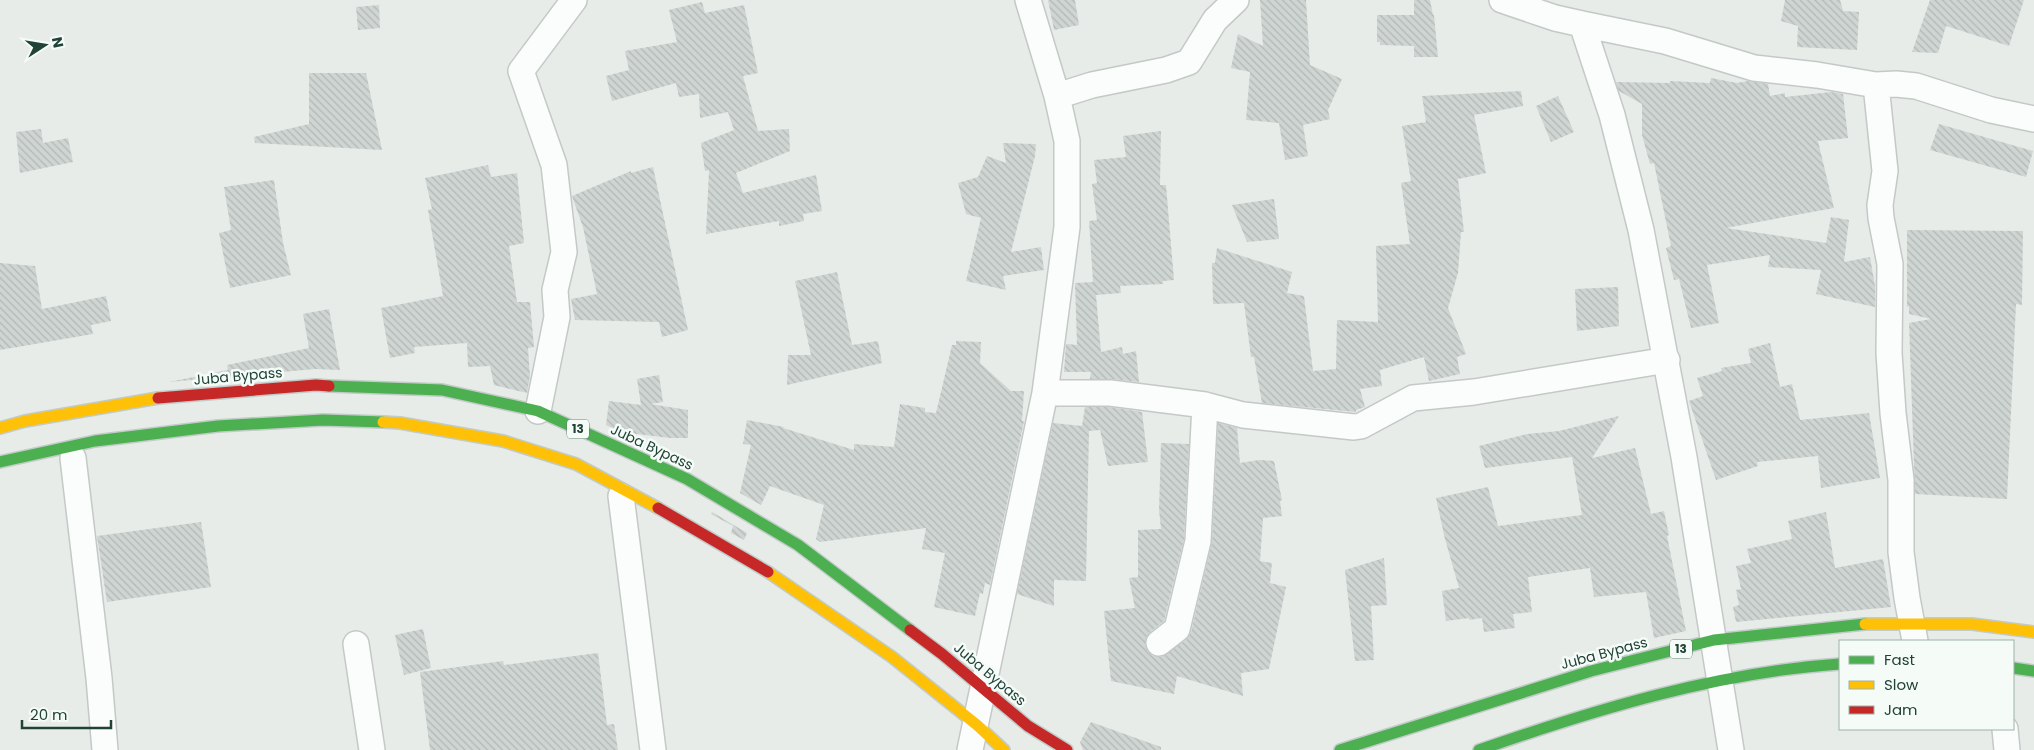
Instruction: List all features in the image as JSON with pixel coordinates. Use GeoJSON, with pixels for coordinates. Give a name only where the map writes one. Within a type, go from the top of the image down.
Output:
{"type":"FeatureCollection","features":[{"type":"Feature","properties":{"kind":"main road","name":"Juba Bypass"},"geometry":{"type":"LineString","coordinates":[[0,428],[25,421],[160,398],[316,385],[442,390],[538,410],[687,479],[798,546],[942,654],[1028,726],[1066,750]]}},
{"type":"Feature","properties":{"kind":"main road"},"geometry":{"type":"LineString","coordinates":[[0,462],[105,440],[218,426],[323,420],[400,423],[503,441],[576,464],[653,505],[785,582],[892,657],[977,725],[1004,750]]}},
{"type":"Feature","properties":{"kind":"main road","name":"Juba Bypass"},"geometry":{"type":"LineString","coordinates":[[1340,750],[1591,671],[1714,640],[1868,624],[1972,624],[2034,632]]}},
{"type":"Feature","properties":{"kind":"main road"},"geometry":{"type":"LineString","coordinates":[[1479,750],[1559,722],[1714,681],[1792,667],[1839,664]]}},
{"type":"Feature","properties":{"kind":"main road"},"geometry":{"type":"LineString","coordinates":[[2014,668],[2034,672]]}},
{"type":"Feature","properties":{"kind":"street"},"geometry":{"type":"LineString","coordinates":[[538,410],[557,317],[555,290],[564,252],[554,165],[521,72],[574,0]]}},
{"type":"Feature","properties":{"kind":"street"},"geometry":{"type":"LineString","coordinates":[[970,750],[977,725],[1044,393],[1067,227],[1067,141],[1057,96],[1028,0]]}},
{"type":"Feature","properties":{"kind":"street"},"geometry":{"type":"LineString","coordinates":[[1057,96],[1092,85],[1166,70],[1189,62],[1215,20],[1236,0]]}},
{"type":"Feature","properties":{"kind":"street"},"geometry":{"type":"LineString","coordinates":[[1502,0],[1555,18],[1664,41],[1754,68],[1817,75],[1876,85],[1916,86],[1991,110],[2034,120]]}},
{"type":"Feature","properties":{"kind":"street"},"geometry":{"type":"LineString","coordinates":[[1582,24],[1612,116],[1634,198],[1667,360],[1731,750]]}},
{"type":"Feature","properties":{"kind":"street"},"geometry":{"type":"LineString","coordinates":[[1876,85],[1885,171],[1880,205],[1881,218],[1890,264],[1889,353],[1893,413],[1901,480],[1901,552],[1906,598],[1915,640]]}},
{"type":"Feature","properties":{"kind":"street"},"geometry":{"type":"LineString","coordinates":[[1044,393],[1110,393],[1205,405],[1243,415],[1354,427],[1361,426],[1413,398],[1474,392],[1667,360]]}},
{"type":"Feature","properties":{"kind":"street"},"geometry":{"type":"LineString","coordinates":[[1159,643],[1177,629],[1198,541],[1205,405]]}},
{"type":"Feature","properties":{"kind":"street"},"geometry":{"type":"LineString","coordinates":[[73,458],[106,750]]}},
{"type":"Feature","properties":{"kind":"street"},"geometry":{"type":"LineString","coordinates":[[621,496],[653,750]]}},
{"type":"Feature","properties":{"kind":"street"},"geometry":{"type":"LineString","coordinates":[[356,644],[372,750]]}},
{"type":"Feature","properties":{"kind":"street"},"geometry":{"type":"LineString","coordinates":[[2005,730],[2007,750]]}},
{"type":"Feature","properties":{"kind":"building"},"geometry":{"type":"Polygon","coordinates":[[[1048,0],[1075,0],[1079,25],[1054,30],[1048,0]]]}},
{"type":"Feature","properties":{"kind":"building"},"geometry":{"type":"Polygon","coordinates":[[[1260,0],[1306,0],[1310,65],[1342,79],[1328,110],[1330,119],[1303,125],[1308,156],[1285,160],[1279,123],[1246,120],[1250,72],[1231,68],[1238,34],[1263,46],[1260,0]]]}},
{"type":"Feature","properties":{"kind":"building"},"geometry":{"type":"Polygon","coordinates":[[[1414,0],[1430,0],[1434,15],[1438,57],[1414,57],[1414,46],[1380,45],[1380,42],[1377,42],[1377,15],[1414,15],[1414,0]]]}},
{"type":"Feature","properties":{"kind":"building"},"geometry":{"type":"Polygon","coordinates":[[[1785,0],[1840,0],[1843,11],[1859,12],[1857,50],[1797,47],[1798,26],[1781,21],[1785,0]]]}},
{"type":"Feature","properties":{"kind":"building"},"geometry":{"type":"Polygon","coordinates":[[[1930,0],[2024,0],[2009,46],[1946,26],[1938,53],[1912,52],[1930,0]]]}},
{"type":"Feature","properties":{"kind":"building"},"geometry":{"type":"Polygon","coordinates":[[[702,2],[705,13],[744,5],[758,73],[743,76],[758,131],[789,129],[790,151],[736,173],[743,193],[816,175],[822,211],[803,214],[804,221],[779,226],[779,221],[706,234],[709,170],[705,171],[701,143],[734,130],[728,112],[700,118],[699,94],[679,97],[676,83],[612,101],[606,76],[629,70],[625,51],[677,42],[669,10],[702,2]]]}},
{"type":"Feature","properties":{"kind":"building"},"geometry":{"type":"Polygon","coordinates":[[[379,5],[380,28],[358,30],[356,7],[379,5]]]}},
{"type":"Feature","properties":{"kind":"building"},"geometry":{"type":"Polygon","coordinates":[[[309,73],[366,73],[382,150],[255,143],[254,137],[309,124],[309,73]]]}},
{"type":"Feature","properties":{"kind":"building"},"geometry":{"type":"Polygon","coordinates":[[[1711,78],[1737,83],[1748,81],[1768,84],[1770,96],[1785,93],[1785,97],[1831,92],[1843,94],[1848,138],[1818,141],[1834,208],[1726,228],[1826,243],[1831,217],[1849,220],[1844,262],[1870,257],[1875,286],[1875,307],[1816,294],[1821,270],[1768,267],[1770,255],[1707,265],[1719,323],[1691,328],[1679,279],[1674,280],[1666,248],[1671,246],[1654,163],[1650,164],[1642,135],[1642,104],[1619,91],[1616,82],[1670,83],[1670,81],[1710,83],[1711,78]]]}},
{"type":"Feature","properties":{"kind":"building"},"geometry":{"type":"Polygon","coordinates":[[[1521,91],[1523,106],[1474,115],[1486,173],[1458,179],[1464,232],[1461,232],[1458,273],[1448,308],[1466,354],[1457,357],[1460,374],[1429,381],[1424,357],[1380,370],[1382,386],[1360,389],[1365,407],[1356,410],[1356,412],[1262,403],[1254,357],[1251,357],[1244,303],[1213,304],[1212,263],[1215,263],[1217,248],[1292,272],[1287,293],[1304,296],[1313,371],[1336,369],[1337,320],[1378,322],[1376,246],[1410,244],[1401,183],[1411,181],[1402,126],[1426,122],[1422,96],[1521,91]]]}},
{"type":"Feature","properties":{"kind":"building"},"geometry":{"type":"Polygon","coordinates":[[[1558,96],[1574,132],[1551,142],[1536,106],[1558,96]]]}},
{"type":"Feature","properties":{"kind":"building"},"geometry":{"type":"Polygon","coordinates":[[[1939,124],[2033,151],[2026,177],[1930,150],[1939,124]]]}},
{"type":"Feature","properties":{"kind":"building"},"geometry":{"type":"Polygon","coordinates":[[[41,129],[43,143],[68,138],[73,162],[20,173],[16,132],[41,129]]]}},
{"type":"Feature","properties":{"kind":"building"},"geometry":{"type":"Polygon","coordinates":[[[1161,131],[1160,185],[1166,185],[1174,280],[1163,281],[1163,284],[1120,286],[1121,293],[1096,295],[1101,352],[1122,347],[1123,354],[1136,351],[1139,382],[1090,379],[1091,372],[1064,372],[1066,344],[1077,345],[1075,283],[1093,282],[1089,221],[1097,220],[1092,184],[1097,183],[1094,160],[1126,157],[1123,136],[1161,131]]]}},
{"type":"Feature","properties":{"kind":"building"},"geometry":{"type":"Polygon","coordinates":[[[1003,143],[1036,144],[1035,156],[1011,252],[1041,247],[1044,270],[1003,276],[1006,290],[966,281],[981,218],[966,214],[958,183],[978,177],[987,156],[1006,163],[1003,143]]]}},
{"type":"Feature","properties":{"kind":"building"},"geometry":{"type":"Polygon","coordinates":[[[488,165],[491,177],[517,173],[524,243],[509,246],[517,302],[530,302],[534,347],[528,348],[530,376],[527,393],[494,385],[490,366],[468,367],[467,343],[414,347],[415,353],[390,358],[381,308],[443,296],[428,210],[432,209],[425,178],[488,165]]]}},
{"type":"Feature","properties":{"kind":"building"},"geometry":{"type":"Polygon","coordinates":[[[653,167],[688,330],[662,337],[659,322],[575,320],[571,299],[597,294],[583,227],[572,196],[631,171],[631,173],[653,167]]]}},
{"type":"Feature","properties":{"kind":"building"},"geometry":{"type":"Polygon","coordinates":[[[274,180],[283,243],[291,275],[230,288],[219,233],[231,230],[224,187],[274,180]]]}},
{"type":"Feature","properties":{"kind":"building"},"geometry":{"type":"Polygon","coordinates":[[[1274,199],[1279,239],[1247,242],[1232,205],[1274,199]]]}},
{"type":"Feature","properties":{"kind":"building"},"geometry":{"type":"Polygon","coordinates":[[[1907,230],[2023,231],[2022,305],[2016,304],[2007,499],[1915,494],[1909,323],[1931,319],[1909,314],[1909,306],[1907,307],[1907,230]]]}},
{"type":"Feature","properties":{"kind":"building"},"geometry":{"type":"Polygon","coordinates":[[[0,263],[35,266],[42,309],[106,296],[111,321],[91,325],[93,334],[0,350],[0,263]]]}},
{"type":"Feature","properties":{"kind":"building"},"geometry":{"type":"Polygon","coordinates":[[[837,272],[852,345],[878,341],[882,363],[787,385],[788,355],[811,355],[795,281],[837,272]]]}},
{"type":"Feature","properties":{"kind":"building"},"geometry":{"type":"Polygon","coordinates":[[[1618,287],[1619,326],[1577,331],[1575,289],[1618,287]]]}},
{"type":"Feature","properties":{"kind":"building"},"geometry":{"type":"Polygon","coordinates":[[[329,309],[340,370],[315,369],[169,382],[228,370],[227,365],[309,348],[303,314],[329,309]]]}},
{"type":"Feature","properties":{"kind":"building"},"geometry":{"type":"Polygon","coordinates":[[[956,341],[981,342],[980,363],[1011,391],[1024,391],[1022,421],[1024,421],[990,585],[985,583],[983,594],[980,593],[975,616],[934,607],[945,553],[922,549],[926,528],[820,542],[816,539],[824,505],[770,486],[761,505],[740,493],[751,445],[743,444],[747,420],[784,427],[854,450],[854,444],[894,447],[900,404],[925,408],[925,412],[936,413],[952,345],[956,345],[956,341]]]}},
{"type":"Feature","properties":{"kind":"building"},"geometry":{"type":"Polygon","coordinates":[[[1770,343],[1780,387],[1792,384],[1800,420],[1869,413],[1880,478],[1821,488],[1818,456],[1757,462],[1758,466],[1716,480],[1689,401],[1703,396],[1697,378],[1722,371],[1721,368],[1751,363],[1748,349],[1770,343]]]}},
{"type":"Feature","properties":{"kind":"building"},"geometry":{"type":"Polygon","coordinates":[[[659,375],[663,402],[650,404],[688,410],[688,438],[670,438],[621,432],[606,425],[609,401],[641,405],[637,379],[659,375]]]}},
{"type":"Feature","properties":{"kind":"building"},"geometry":{"type":"Polygon","coordinates":[[[1085,407],[1109,407],[1142,412],[1148,462],[1108,466],[1100,430],[1089,431],[1086,581],[1054,580],[1054,606],[1017,594],[1053,423],[1082,426],[1085,407]]]}},
{"type":"Feature","properties":{"kind":"building"},"geometry":{"type":"Polygon","coordinates":[[[1619,416],[1592,458],[1635,448],[1651,514],[1664,511],[1669,535],[1667,536],[1686,631],[1654,638],[1646,592],[1594,597],[1590,568],[1528,577],[1532,612],[1513,614],[1515,628],[1484,632],[1482,618],[1446,621],[1442,591],[1459,588],[1436,498],[1488,487],[1498,526],[1582,515],[1572,457],[1485,468],[1479,446],[1527,434],[1559,431],[1619,416]]]}},
{"type":"Feature","properties":{"kind":"building"},"geometry":{"type":"Polygon","coordinates":[[[1218,423],[1237,428],[1240,463],[1259,460],[1274,461],[1282,500],[1280,501],[1282,516],[1263,518],[1260,561],[1272,563],[1270,583],[1286,587],[1269,669],[1241,673],[1243,696],[1177,676],[1174,694],[1111,681],[1104,611],[1135,608],[1129,578],[1138,577],[1138,530],[1161,529],[1159,510],[1161,443],[1189,444],[1184,539],[1164,621],[1150,632],[1146,638],[1145,645],[1148,652],[1153,656],[1161,657],[1186,640],[1191,632],[1212,542],[1218,423]]]}},
{"type":"Feature","properties":{"kind":"building"},"geometry":{"type":"Polygon","coordinates":[[[712,512],[747,533],[744,540],[731,533],[733,526],[711,514],[712,512]]]}},
{"type":"Feature","properties":{"kind":"building"},"geometry":{"type":"Polygon","coordinates":[[[1826,512],[1835,568],[1883,559],[1891,607],[1736,622],[1733,607],[1739,605],[1736,590],[1741,589],[1736,566],[1751,563],[1747,549],[1792,539],[1788,521],[1826,512]]]}},
{"type":"Feature","properties":{"kind":"building"},"geometry":{"type":"Polygon","coordinates":[[[201,522],[211,587],[107,602],[97,536],[201,522]]]}},
{"type":"Feature","properties":{"kind":"building"},"geometry":{"type":"Polygon","coordinates":[[[1384,558],[1387,605],[1371,606],[1374,660],[1355,661],[1345,570],[1384,558]]]}},
{"type":"Feature","properties":{"kind":"building"},"geometry":{"type":"Polygon","coordinates":[[[423,629],[431,668],[404,675],[395,635],[423,629]]]}},
{"type":"Feature","properties":{"kind":"building"},"geometry":{"type":"Polygon","coordinates":[[[598,653],[607,725],[614,724],[618,750],[430,750],[420,672],[503,661],[504,665],[598,653]]]}},
{"type":"Feature","properties":{"kind":"building"},"geometry":{"type":"Polygon","coordinates":[[[1091,722],[1161,747],[1161,750],[1083,750],[1080,742],[1091,722]]]}},
{"type":"Feature","properties":{"kind":"traffic: fast"},"geometry":{"type":"LineString","coordinates":[[329,386],[442,390],[538,411],[687,479],[798,545],[910,630]]}},
{"type":"Feature","properties":{"kind":"traffic: fast"},"geometry":{"type":"LineString","coordinates":[[0,462],[95,441],[218,426],[323,420],[383,422]]}},
{"type":"Feature","properties":{"kind":"traffic: fast"},"geometry":{"type":"LineString","coordinates":[[1340,750],[1591,671],[1714,640],[1865,624]]}},
{"type":"Feature","properties":{"kind":"traffic: fast"},"geometry":{"type":"LineString","coordinates":[[1479,750],[1612,707],[1702,684],[1794,668],[1839,664]]}},
{"type":"Feature","properties":{"kind":"traffic: fast"},"geometry":{"type":"LineString","coordinates":[[2014,668],[2034,671]]}},
{"type":"Feature","properties":{"kind":"traffic: slow"},"geometry":{"type":"LineString","coordinates":[[0,428],[25,421],[158,398]]}},
{"type":"Feature","properties":{"kind":"traffic: slow"},"geometry":{"type":"LineString","coordinates":[[383,422],[400,423],[503,441],[576,464],[658,508]]}},
{"type":"Feature","properties":{"kind":"traffic: slow"},"geometry":{"type":"LineString","coordinates":[[768,572],[892,657],[977,725],[1004,750]]}},
{"type":"Feature","properties":{"kind":"traffic: slow"},"geometry":{"type":"LineString","coordinates":[[1865,624],[1972,624],[2034,632]]}},
{"type":"Feature","properties":{"kind":"traffic: jam"},"geometry":{"type":"LineString","coordinates":[[158,398],[316,385],[329,386]]}},
{"type":"Feature","properties":{"kind":"traffic: jam"},"geometry":{"type":"LineString","coordinates":[[658,508],[768,572]]}},
{"type":"Feature","properties":{"kind":"traffic: jam"},"geometry":{"type":"LineString","coordinates":[[910,630],[942,654],[1028,726],[1067,750]]}}]}
